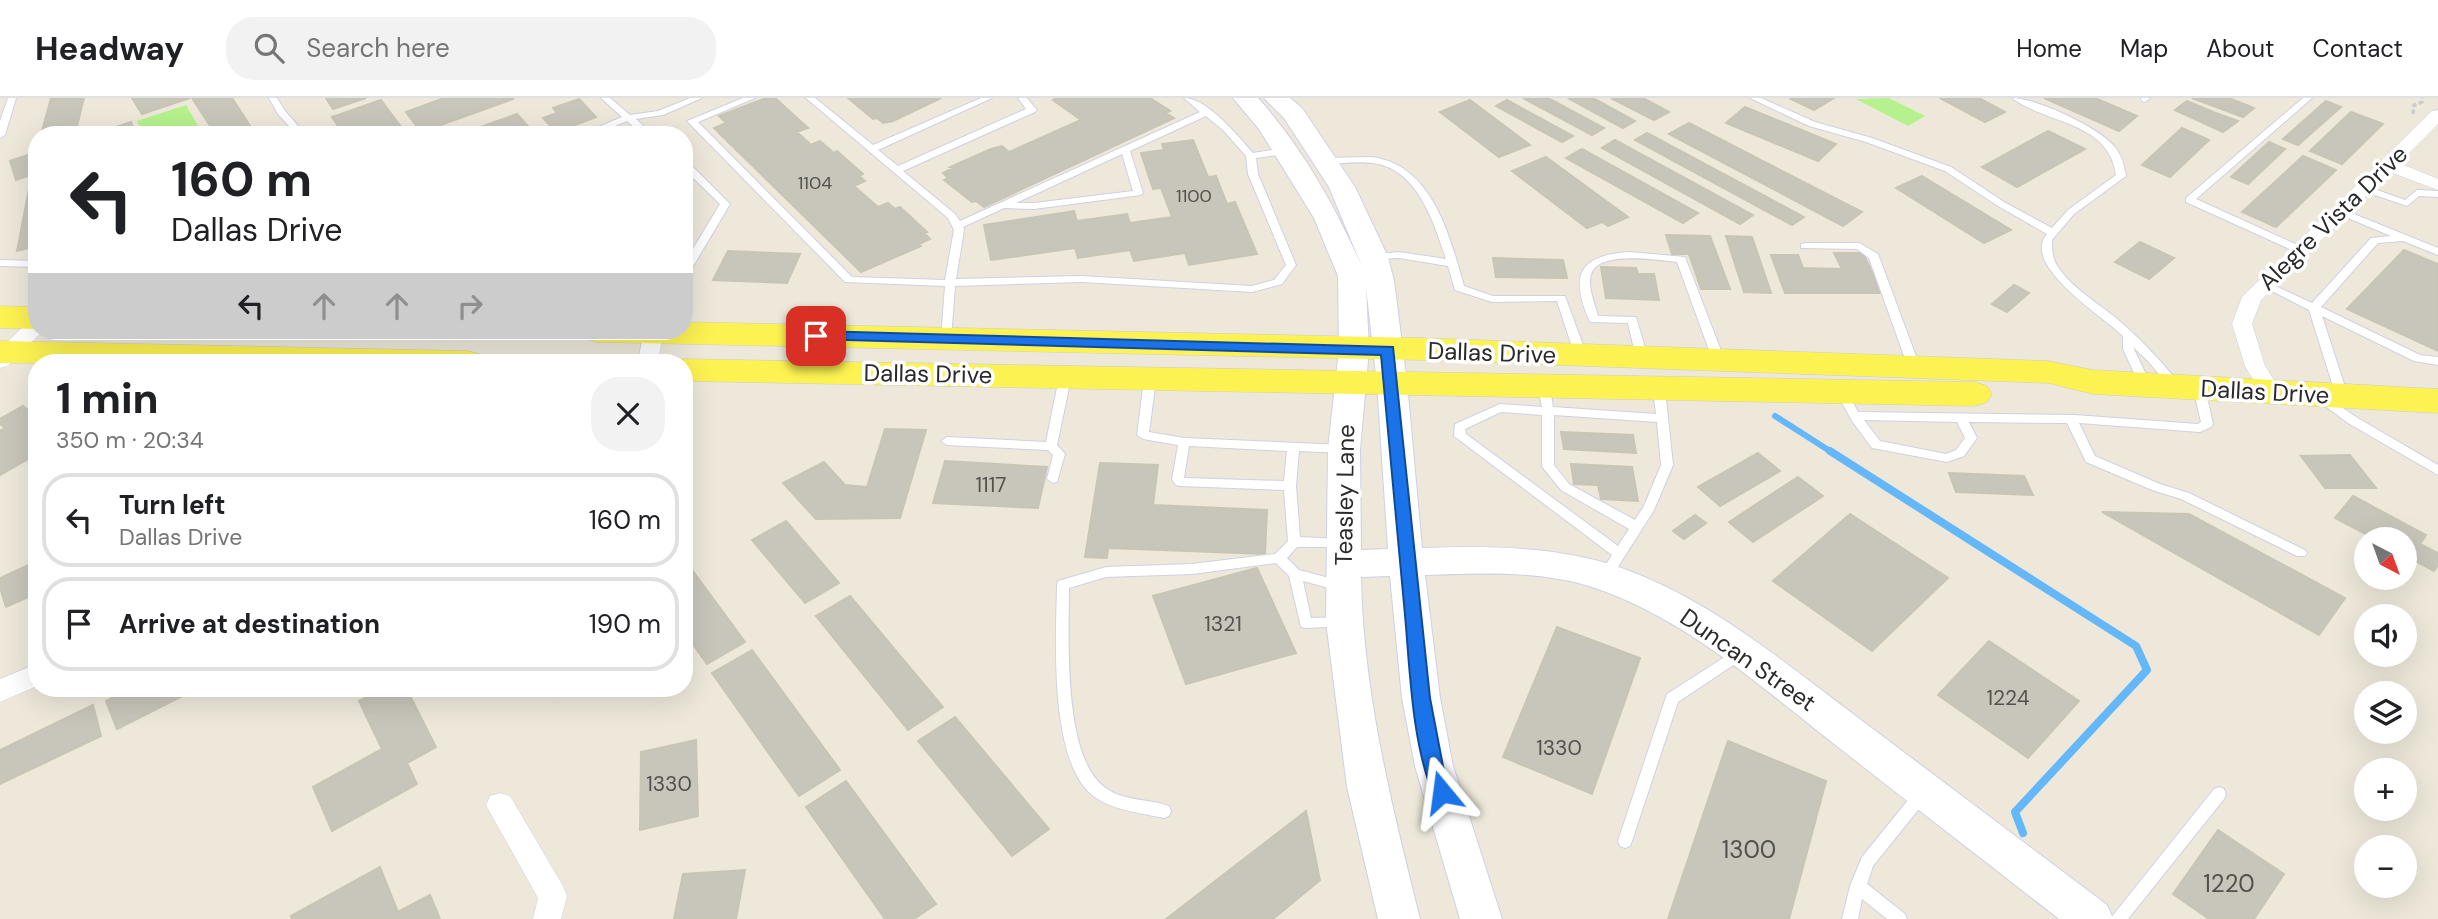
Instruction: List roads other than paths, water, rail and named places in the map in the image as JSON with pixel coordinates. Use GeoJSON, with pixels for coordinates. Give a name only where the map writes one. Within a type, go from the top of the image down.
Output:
{"type":"FeatureCollection","features":[{"type":"Feature","properties":{"kind":"main road"},"geometry":{"type":"LineString","coordinates":[[0,317],[28,318]]}},
{"type":"Feature","properties":{"kind":"main road","name":"Dallas Drive"},"geometry":{"type":"LineString","coordinates":[[652,342],[946,339],[1354,350],[1390,367],[1546,399],[1661,404],[1858,392],[2052,395],[2093,382]]}},
{"type":"Feature","properties":{"kind":"main road"},"geometry":{"type":"LineString","coordinates":[[787,370],[815,358],[927,358],[939,354],[946,339]]}},
{"type":"Feature","properties":{"kind":"main road"},"geometry":{"type":"LineString","coordinates":[[3,355],[28,355]]}},
{"type":"Feature","properties":{"kind":"main road","name":"Dallas Drive"},"geometry":{"type":"LineString","coordinates":[[693,370],[1349,383],[1390,367],[1581,356],[1719,361],[1858,392],[1913,368],[2048,372],[2093,382],[2438,401]]}},
{"type":"Feature","properties":{"kind":"street","name":"Teasley Lane"},"geometry":{"type":"LineString","coordinates":[[1245,98],[1269,125],[1330,222],[1352,276],[1354,350],[1344,449],[1343,579],[1367,787],[1399,919]]}},
{"type":"Feature","properties":{"kind":"street","name":"Teasley Lane"},"geometry":{"type":"LineString","coordinates":[[1276,98],[1293,114],[1342,187],[1374,257],[1380,281],[1390,367],[1406,563],[1421,698],[1434,766],[1482,919]]}},
{"type":"Feature","properties":{"kind":"street","name":"Alegre Vista Drive"},"geometry":{"type":"LineString","coordinates":[[2271,393],[2255,366],[2242,324],[2252,297],[2429,121]]}},
{"type":"Feature","properties":{"kind":"street"},"geometry":{"type":"LineString","coordinates":[[2387,164],[2438,185]]}},
{"type":"Feature","properties":{"kind":"street"},"geometry":{"type":"LineString","coordinates":[[3,355],[28,334]]}},
{"type":"Feature","properties":{"kind":"street","name":"Duncan Street"},"geometry":{"type":"LineString","coordinates":[[1343,579],[1406,563],[1516,561],[1562,567],[1612,565],[1743,652],[2092,919]]}},
{"type":"Feature","properties":{"kind":"street"},"geometry":{"type":"LineString","coordinates":[[0,691],[28,678]]}},
{"type":"Feature","properties":{"kind":"street"},"geometry":{"type":"LineString","coordinates":[[500,805],[553,896],[547,919]]}},
{"type":"Feature","properties":{"kind":"lane"},"geometry":{"type":"LineString","coordinates":[[0,135],[12,98]]}},
{"type":"Feature","properties":{"kind":"lane"},"geometry":{"type":"LineString","coordinates":[[273,98],[294,126]]}},
{"type":"Feature","properties":{"kind":"lane"},"geometry":{"type":"LineString","coordinates":[[605,98],[637,126]]}},
{"type":"Feature","properties":{"kind":"lane"},"geometry":{"type":"LineString","coordinates":[[607,126],[627,118],[660,113],[698,98]]}},
{"type":"Feature","properties":{"kind":"lane"},"geometry":{"type":"LineString","coordinates":[[751,98],[692,121],[849,280],[950,283],[1081,279],[1252,289],[1278,282],[1291,265],[1253,174],[1251,156],[1208,112],[1188,98]]}},
{"type":"Feature","properties":{"kind":"lane"},"geometry":{"type":"LineString","coordinates":[[810,98],[952,216],[959,230],[950,283],[946,339]]}},
{"type":"Feature","properties":{"kind":"lane"},"geometry":{"type":"LineString","coordinates":[[897,170],[1032,110],[1023,98]]}},
{"type":"Feature","properties":{"kind":"lane"},"geometry":{"type":"LineString","coordinates":[[1754,98],[1812,124],[1869,140],[1948,169],[2001,204],[2053,233]]}},
{"type":"Feature","properties":{"kind":"lane"},"geometry":{"type":"LineString","coordinates":[[1858,392],[1961,418],[2071,419],[2200,428],[2207,424],[2143,347],[2068,284],[2048,259],[2047,240],[2071,212],[2121,176],[2118,158],[2098,137],[2075,122],[2016,98]]}},
{"type":"Feature","properties":{"kind":"lane"},"geometry":{"type":"LineString","coordinates":[[2300,250],[2189,200],[2308,98]]}},
{"type":"Feature","properties":{"kind":"lane"},"geometry":{"type":"LineString","coordinates":[[872,149],[983,99]]}},
{"type":"Feature","properties":{"kind":"lane"},"geometry":{"type":"LineString","coordinates":[[957,226],[1208,112]]}},
{"type":"Feature","properties":{"kind":"lane"},"geometry":{"type":"LineString","coordinates":[[1002,205],[1034,206],[1138,193],[1125,148]]}},
{"type":"Feature","properties":{"kind":"lane"},"geometry":{"type":"LineString","coordinates":[[1251,156],[1285,151]]}},
{"type":"Feature","properties":{"kind":"lane"},"geometry":{"type":"LineString","coordinates":[[1324,161],[1369,160],[1396,167],[1428,202],[1438,221],[1459,288],[1492,299],[1561,299],[1581,356]]}},
{"type":"Feature","properties":{"kind":"lane"},"geometry":{"type":"LineString","coordinates":[[693,172],[725,204],[693,258]]}},
{"type":"Feature","properties":{"kind":"lane"},"geometry":{"type":"LineString","coordinates":[[2363,188],[2400,202],[2407,202],[2417,193],[2438,194]]}},
{"type":"Feature","properties":{"kind":"lane"},"geometry":{"type":"LineString","coordinates":[[2340,211],[2438,252]]}},
{"type":"Feature","properties":{"kind":"lane"},"geometry":{"type":"LineString","coordinates":[[2314,308],[2375,240],[2404,237]]}},
{"type":"Feature","properties":{"kind":"lane"},"geometry":{"type":"LineString","coordinates":[[1805,246],[1859,246],[1874,256],[1913,368]]}},
{"type":"Feature","properties":{"kind":"lane"},"geometry":{"type":"LineString","coordinates":[[1374,257],[1399,255],[1452,263]]}},
{"type":"Feature","properties":{"kind":"lane"},"geometry":{"type":"LineString","coordinates":[[1594,320],[1586,283],[1587,271],[1597,260],[1615,256],[1681,259],[1719,361]]}},
{"type":"Feature","properties":{"kind":"lane"},"geometry":{"type":"LineString","coordinates":[[0,263],[28,264]]}},
{"type":"Feature","properties":{"kind":"lane"},"geometry":{"type":"LineString","coordinates":[[2264,285],[2418,358],[2438,361]]}},
{"type":"Feature","properties":{"kind":"lane"},"geometry":{"type":"LineString","coordinates":[[2314,308],[2330,395],[2352,420],[2438,471]]}},
{"type":"Feature","properties":{"kind":"lane"},"geometry":{"type":"LineString","coordinates":[[1568,319],[1632,320],[1642,358]]}},
{"type":"Feature","properties":{"kind":"lane"},"geometry":{"type":"LineString","coordinates":[[2128,335],[2128,349],[2173,386]]}},
{"type":"Feature","properties":{"kind":"lane"},"geometry":{"type":"LineString","coordinates":[[1051,446],[1065,378]]}},
{"type":"Feature","properties":{"kind":"lane"},"geometry":{"type":"LineString","coordinates":[[1150,380],[1143,435],[1184,442],[1344,449]]}},
{"type":"Feature","properties":{"kind":"lane"},"geometry":{"type":"LineString","coordinates":[[1858,392],[1876,444],[1947,458],[1960,453],[1971,438],[1961,418]]}},
{"type":"Feature","properties":{"kind":"lane"},"geometry":{"type":"LineString","coordinates":[[1636,527],[1565,487],[1548,466],[1546,399],[1500,408],[1459,427],[1460,436],[1612,565],[1650,507],[1667,464],[1661,404]]}},
{"type":"Feature","properties":{"kind":"lane"},"geometry":{"type":"LineString","coordinates":[[2071,419],[2090,458],[2156,487],[2185,496],[2301,553]]}},
{"type":"Feature","properties":{"kind":"lane"},"geometry":{"type":"LineString","coordinates":[[947,441],[1051,446],[1059,454],[1053,479]]}},
{"type":"Feature","properties":{"kind":"lane"},"geometry":{"type":"LineString","coordinates":[[1184,442],[1178,480],[1183,484],[1290,486]]}},
{"type":"Feature","properties":{"kind":"lane"},"geometry":{"type":"LineString","coordinates":[[1164,811],[1119,801],[1097,790],[1082,768],[1064,716],[1063,585],[1106,572],[1192,569],[1279,558],[1294,542],[1290,486],[1293,447]]}},
{"type":"Feature","properties":{"kind":"lane"},"geometry":{"type":"LineString","coordinates":[[1294,542],[1343,579]]}},
{"type":"Feature","properties":{"kind":"lane"},"geometry":{"type":"LineString","coordinates":[[1279,558],[1294,574],[1306,623],[1343,579]]}},
{"type":"Feature","properties":{"kind":"lane"},"geometry":{"type":"LineString","coordinates":[[1294,574],[1343,579]]}},
{"type":"Feature","properties":{"kind":"lane"},"geometry":{"type":"LineString","coordinates":[[1625,841],[1672,698],[1743,652]]}},
{"type":"Feature","properties":{"kind":"lane"},"geometry":{"type":"LineString","coordinates":[[1850,919],[1867,862],[1924,790]]}},
{"type":"Feature","properties":{"kind":"lane"},"geometry":{"type":"LineString","coordinates":[[2118,919],[2219,794]]}},
{"type":"Feature","properties":{"kind":"lane"},"geometry":{"type":"LineString","coordinates":[[1858,886],[1899,919]]}},
{"type":"Feature","properties":{"kind":"waterway"},"geometry":{"type":"LineString","coordinates":[[1775,416],[1833,453]]}},
{"type":"Feature","properties":{"kind":"waterway"},"geometry":{"type":"LineString","coordinates":[[1830,451],[2136,646],[2147,670],[2015,812],[2023,833]]}}]}
